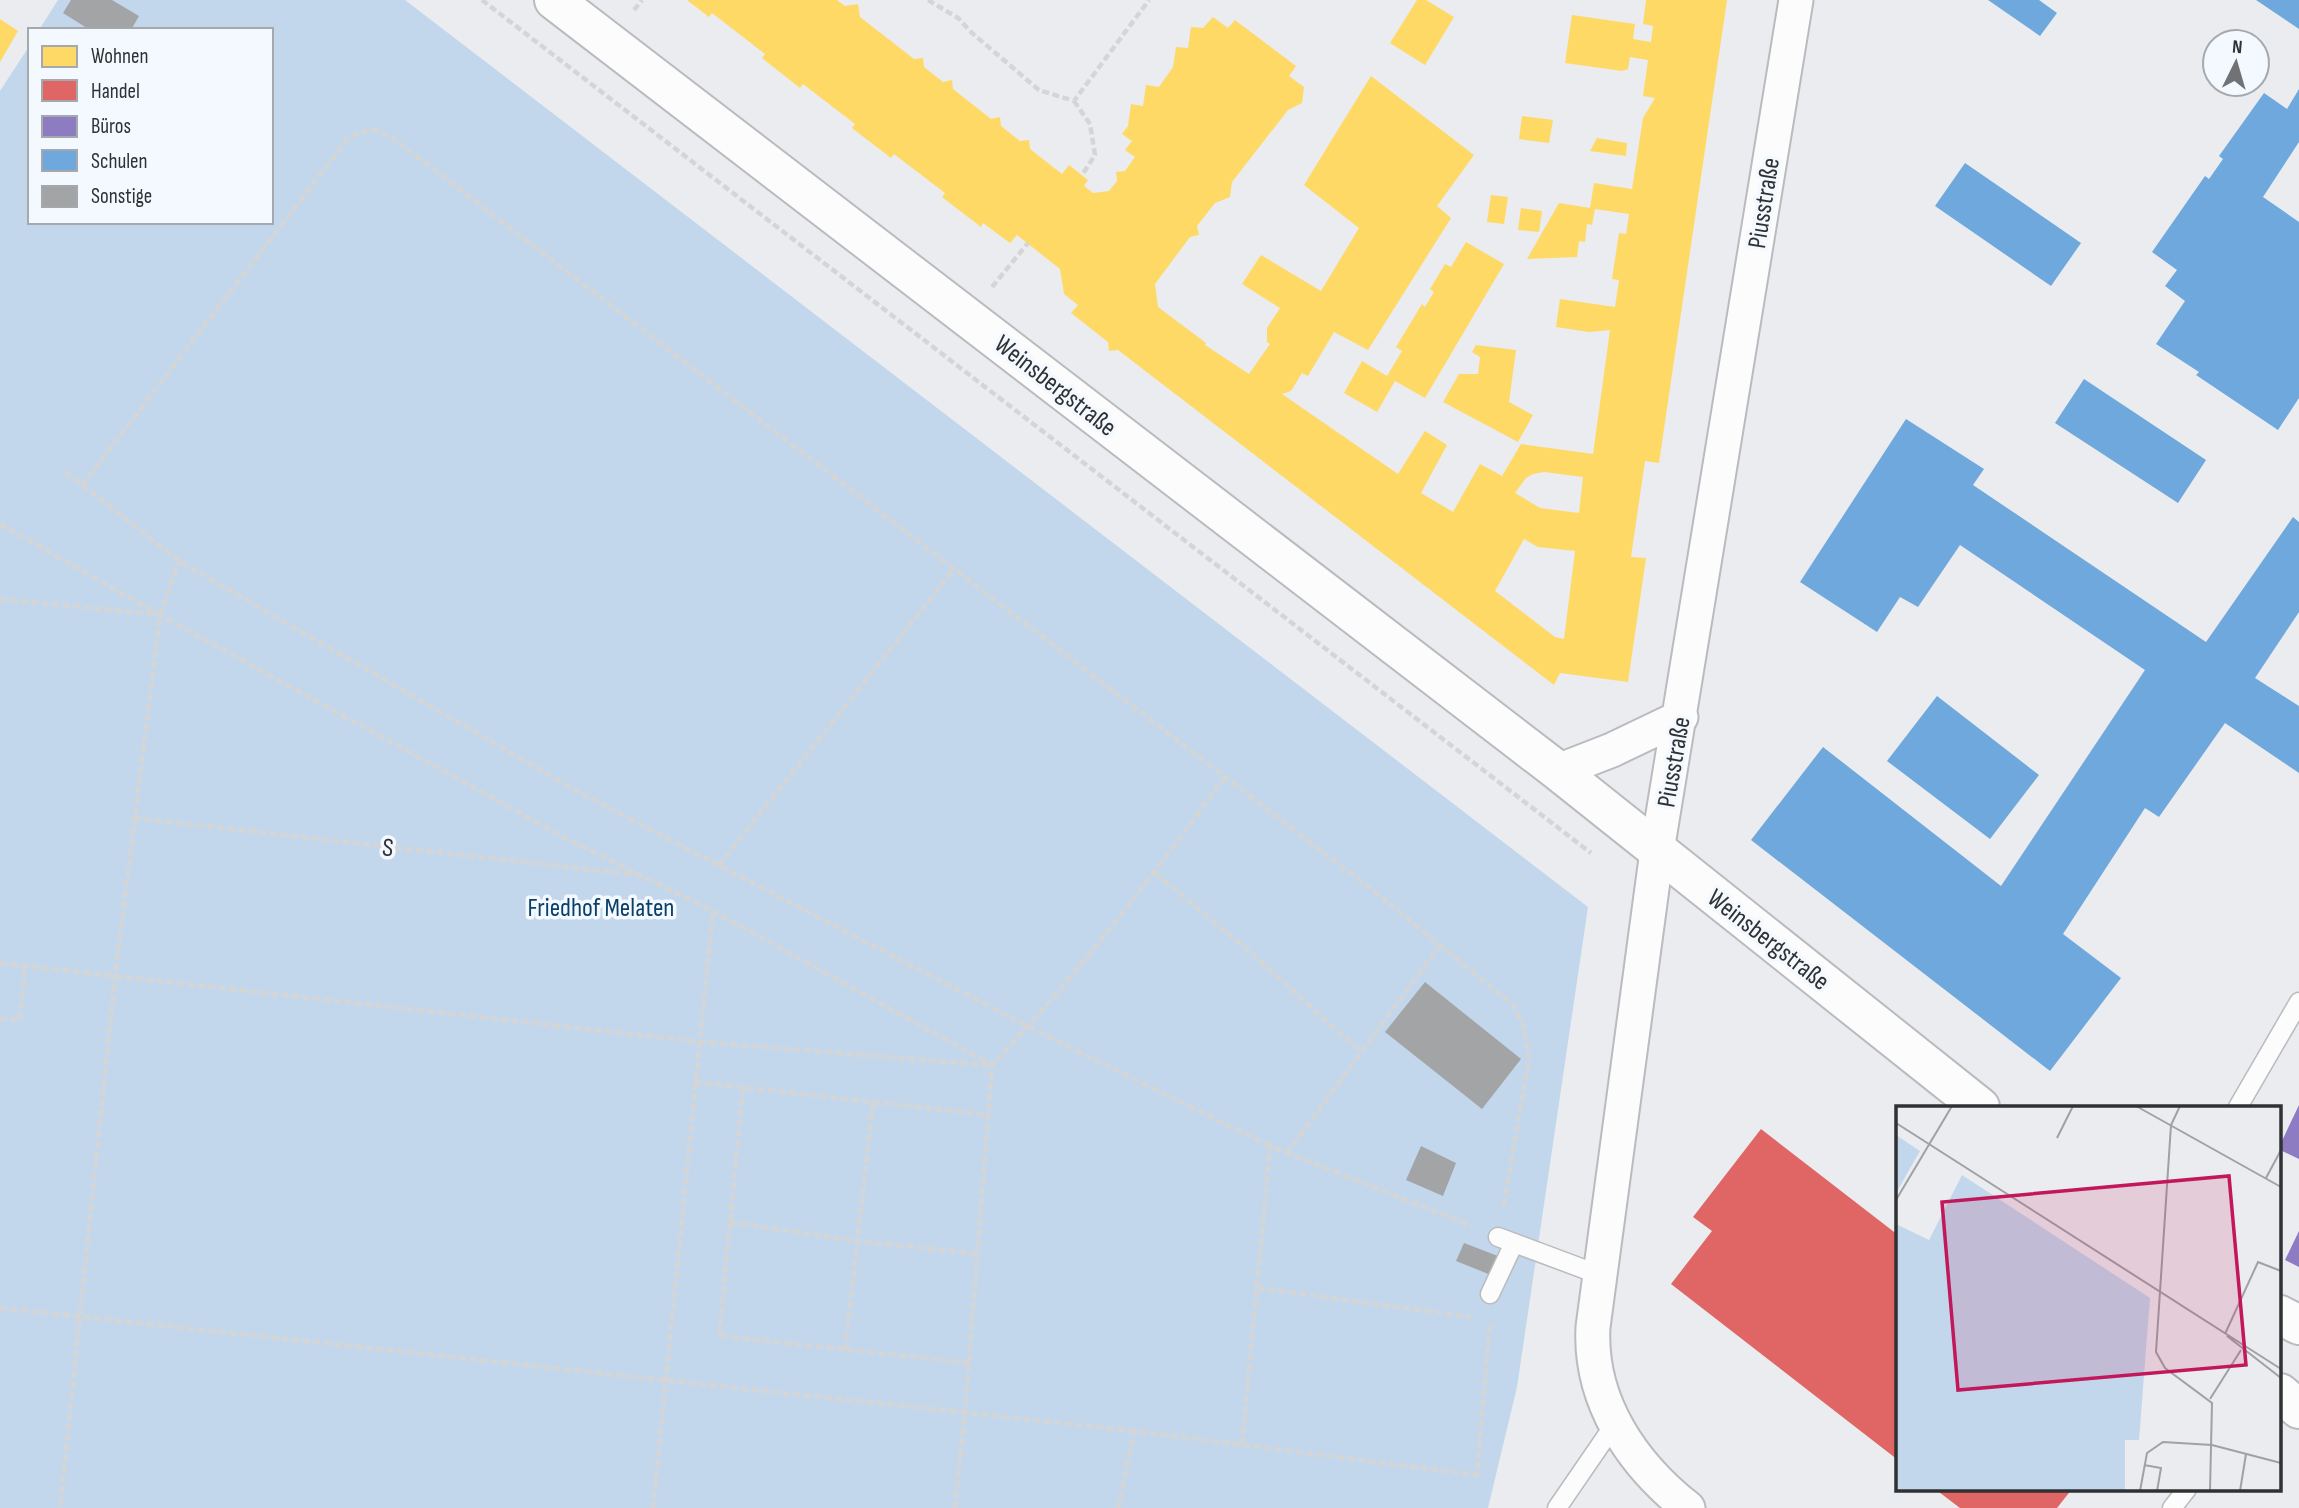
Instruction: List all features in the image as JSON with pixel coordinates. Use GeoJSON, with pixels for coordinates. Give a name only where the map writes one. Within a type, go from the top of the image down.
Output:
{"type":"FeatureCollection","features":[{"type":"Feature","properties":{"kind":"street","name":"Weinsbergstraße"},"geometry":{"type":"LineString","coordinates":[[554,0],[1558,771],[1979,1106]]}},
{"type":"Feature","properties":{"kind":"street","name":"Piusstraße"},"geometry":{"type":"LineString","coordinates":[[1688,1508],[1653,1478],[1614,1425],[1596,1367],[1593,1326],[1657,851],[1796,0]]}},
{"type":"Feature","properties":{"kind":"street"},"geometry":{"type":"LineString","coordinates":[[1558,771],[1612,750],[1681,717]]}},
{"type":"Feature","properties":{"kind":"street"},"geometry":{"type":"LineString","coordinates":[[2282,1316],[2299,1325]]}},
{"type":"Feature","properties":{"kind":"street"},"geometry":{"type":"LineString","coordinates":[[2282,1395],[2299,1409]]}},
{"type":"Feature","properties":{"kind":"lane"},"geometry":{"type":"LineString","coordinates":[[2239,1106],[2299,1002]]}},
{"type":"Feature","properties":{"kind":"lane"},"geometry":{"type":"LineString","coordinates":[[1490,1294],[1506,1240],[1600,1275]]}},
{"type":"Feature","properties":{"kind":"lane"},"geometry":{"type":"LineString","coordinates":[[1557,1508],[1614,1425]]}},
{"type":"Feature","properties":{"kind":"lane"},"geometry":{"type":"LineString","coordinates":[[2172,1508],[2186,1490]]}},
{"type":"Feature","properties":{"kind":"path"},"geometry":{"type":"LineString","coordinates":[[482,0],[1595,856]]}},
{"type":"Feature","properties":{"kind":"path"},"geometry":{"type":"LineString","coordinates":[[928,0],[958,18],[1039,90],[1074,101],[1090,124],[1095,155],[1082,174]]}},
{"type":"Feature","properties":{"kind":"path"},"geometry":{"type":"LineString","coordinates":[[1074,101],[1149,0]]}},
{"type":"Feature","properties":{"kind":"path"},"geometry":{"type":"LineString","coordinates":[[66,472],[82,485],[178,561],[586,796],[1029,1027],[1270,1146],[1506,1240],[1529,1058],[1523,1025],[1513,1004],[1384,899],[389,135],[371,129],[349,137],[82,485]]}},
{"type":"Feature","properties":{"kind":"path"},"geometry":{"type":"LineString","coordinates":[[967,317],[1028,243]]}},
{"type":"Feature","properties":{"kind":"path"},"geometry":{"type":"LineString","coordinates":[[0,524],[571,841],[713,911],[992,1065]]}},
{"type":"Feature","properties":{"kind":"path"},"geometry":{"type":"LineString","coordinates":[[60,1508],[134,818],[160,615],[178,561]]}},
{"type":"Feature","properties":{"kind":"path"},"geometry":{"type":"LineString","coordinates":[[719,865],[954,569]]}},
{"type":"Feature","properties":{"kind":"path"},"geometry":{"type":"LineString","coordinates":[[0,599],[160,615]]}},
{"type":"Feature","properties":{"kind":"path"},"geometry":{"type":"LineString","coordinates":[[955,1508],[992,1065],[1029,1027],[1155,873],[1224,778]]}},
{"type":"Feature","properties":{"kind":"path","name":"S"},"geometry":{"type":"LineString","coordinates":[[134,818],[642,876]]}},
{"type":"Feature","properties":{"kind":"path"},"geometry":{"type":"LineString","coordinates":[[1155,873],[1249,951],[1361,1052]]}},
{"type":"Feature","properties":{"kind":"path"},"geometry":{"type":"LineString","coordinates":[[653,1508],[713,911]]}},
{"type":"Feature","properties":{"kind":"path"},"geometry":{"type":"LineString","coordinates":[[1287,1153],[1440,946]]}},
{"type":"Feature","properties":{"kind":"path"},"geometry":{"type":"LineString","coordinates":[[0,963],[700,1042],[992,1065]]}},
{"type":"Feature","properties":{"kind":"path"},"geometry":{"type":"LineString","coordinates":[[0,1018],[20,1020],[25,966]]}},
{"type":"Feature","properties":{"kind":"path"},"geometry":{"type":"LineString","coordinates":[[695,1082],[989,1115]]}},
{"type":"Feature","properties":{"kind":"path"},"geometry":{"type":"LineString","coordinates":[[743,1088],[719,1336],[969,1363]]}},
{"type":"Feature","properties":{"kind":"path"},"geometry":{"type":"LineString","coordinates":[[845,1350],[873,1102]]}},
{"type":"Feature","properties":{"kind":"path"},"geometry":{"type":"LineString","coordinates":[[1242,1444],[1270,1146]]}},
{"type":"Feature","properties":{"kind":"path"},"geometry":{"type":"LineString","coordinates":[[730,1222],[858,1241],[978,1254]]}},
{"type":"Feature","properties":{"kind":"path"},"geometry":{"type":"LineString","coordinates":[[0,1308],[1134,1431],[1477,1475],[1491,1320],[1258,1288]]}},
{"type":"Feature","properties":{"kind":"path"},"geometry":{"type":"LineString","coordinates":[[1118,1508],[1134,1431]]}},
{"type":"Feature","properties":{"kind":"green space","name":"Friedhof Melaten"},"geometry":{"type":"Polygon","coordinates":[[[58,0],[405,0],[1588,907],[1517,1387],[1488,1508],[0,1508],[0,91],[28,48],[28,224],[273,224],[273,28],[40,28],[58,0]]]}},
{"type":"Feature","properties":{"kind":"building: Wohnen"},"geometry":{"type":"Polygon","coordinates":[[[687,0],[837,0],[845,6],[858,4],[860,17],[914,59],[923,58],[924,67],[943,82],[952,80],[953,89],[991,119],[1000,117],[1001,126],[1020,141],[1029,140],[1030,149],[1062,174],[1069,165],[1088,180],[1084,186],[1093,193],[1109,191],[1117,181],[1116,172],[1125,171],[1135,157],[1125,150],[1132,141],[1122,134],[1128,126],[1131,104],[1143,106],[1146,85],[1159,87],[1173,67],[1176,47],[1188,48],[1191,27],[1203,28],[1213,17],[1228,28],[1235,20],[1296,66],[1289,76],[1304,87],[1302,103],[1288,110],[1232,182],[1230,197],[1215,203],[1197,226],[1199,235],[1190,237],[1155,284],[1158,307],[1206,343],[1205,345],[1249,374],[1270,344],[1267,342],[1267,328],[1280,308],[1242,284],[1261,255],[1321,291],[1359,228],[1304,185],[1371,76],[1474,155],[1437,206],[1451,218],[1368,350],[1334,332],[1308,376],[1302,373],[1291,391],[1282,394],[1398,474],[1425,431],[1447,445],[1421,493],[1453,512],[1480,464],[1502,476],[1521,444],[1593,454],[1610,330],[1589,332],[1556,327],[1560,299],[1615,307],[1619,280],[1612,279],[1619,233],[1626,234],[1629,214],[1595,209],[1592,225],[1587,224],[1585,242],[1579,241],[1577,257],[1527,259],[1559,203],[1590,208],[1594,183],[1632,189],[1643,118],[1655,98],[1643,96],[1648,60],[1630,57],[1628,69],[1622,71],[1565,63],[1572,15],[1635,24],[1633,39],[1651,42],[1653,26],[1643,24],[1646,0],[1727,0],[1659,463],[1645,461],[1631,557],[1646,558],[1628,682],[1560,673],[1554,685],[1118,350],[1109,351],[1108,342],[1071,313],[1078,305],[1064,294],[1060,269],[1017,235],[1010,243],[983,223],[981,227],[942,197],[945,193],[894,154],[891,158],[852,128],[855,124],[803,84],[800,88],[762,58],[765,54],[712,13],[709,17],[687,0]],[[1544,472],[1526,478],[1515,493],[1540,508],[1579,513],[1583,477],[1544,472]],[[1524,539],[1495,591],[1555,637],[1564,639],[1575,551],[1538,547],[1524,539]]]}},
{"type":"Feature","properties":{"kind":"building: Wohnen"},"geometry":{"type":"Polygon","coordinates":[[[1417,0],[1426,0],[1454,17],[1425,65],[1390,43],[1417,0]]]}},
{"type":"Feature","properties":{"kind":"building: Wohnen"},"geometry":{"type":"Polygon","coordinates":[[[0,19],[18,31],[0,62],[0,19]]]}},
{"type":"Feature","properties":{"kind":"building: Wohnen"},"geometry":{"type":"Polygon","coordinates":[[[1522,116],[1553,120],[1549,143],[1519,139],[1522,116]]]}},
{"type":"Feature","properties":{"kind":"building: Wohnen"},"geometry":{"type":"Polygon","coordinates":[[[1597,138],[1627,143],[1626,156],[1590,151],[1597,138]]]}},
{"type":"Feature","properties":{"kind":"building: Wohnen"},"geometry":{"type":"Polygon","coordinates":[[[1491,195],[1508,197],[1504,224],[1487,222],[1491,195]]]}},
{"type":"Feature","properties":{"kind":"building: Wohnen"},"geometry":{"type":"Polygon","coordinates":[[[1521,208],[1542,211],[1539,232],[1518,230],[1521,208]]]}},
{"type":"Feature","properties":{"kind":"building: Wohnen"},"geometry":{"type":"Polygon","coordinates":[[[1466,242],[1504,264],[1425,398],[1395,381],[1377,412],[1344,393],[1362,361],[1387,376],[1402,351],[1396,347],[1422,304],[1425,307],[1434,292],[1430,289],[1445,264],[1451,267],[1466,242]]]}},
{"type":"Feature","properties":{"kind":"building: Wohnen"},"geometry":{"type":"Polygon","coordinates":[[[1476,345],[1516,350],[1509,402],[1533,415],[1518,442],[1443,402],[1459,374],[1478,374],[1480,357],[1472,352],[1476,345]]]}},
{"type":"Feature","properties":{"kind":"building: Handel"},"geometry":{"type":"Polygon","coordinates":[[[1761,1129],[1896,1233],[1896,1458],[1671,1284],[1712,1231],[1693,1217],[1761,1129]]]}},
{"type":"Feature","properties":{"kind":"building: Handel"},"geometry":{"type":"Polygon","coordinates":[[[1936,1490],[2071,1490],[2057,1508],[1960,1508],[1936,1490]]]}},
{"type":"Feature","properties":{"kind":"building: Büros"},"geometry":{"type":"Polygon","coordinates":[[[2299,1105],[2299,1159],[2282,1151],[2282,1141],[2299,1105]]]}},
{"type":"Feature","properties":{"kind":"building: Büros"},"geometry":{"type":"Polygon","coordinates":[[[2299,1231],[2299,1267],[2285,1260],[2299,1231]]]}},
{"type":"Feature","properties":{"kind":"building: Schulen"},"geometry":{"type":"Polygon","coordinates":[[[1988,0],[2039,0],[2057,13],[2040,36],[1988,0]]]}},
{"type":"Feature","properties":{"kind":"building: Schulen"},"geometry":{"type":"Polygon","coordinates":[[[2256,0],[2299,0],[2299,29],[2256,0]]]}},
{"type":"Feature","properties":{"kind":"building: Schulen"},"geometry":{"type":"Polygon","coordinates":[[[2299,89],[2299,142],[2263,197],[2299,222],[2299,398],[2278,430],[2196,375],[2199,372],[2156,344],[2185,301],[2165,286],[2177,270],[2152,252],[2205,176],[2209,179],[2223,159],[2219,156],[2260,98],[2271,98],[2287,109],[2299,89]]]}},
{"type":"Feature","properties":{"kind":"building: Schulen"},"geometry":{"type":"Polygon","coordinates":[[[1965,163],[2081,243],[2051,286],[1935,206],[1965,163]]]}},
{"type":"Feature","properties":{"kind":"building: Schulen"},"geometry":{"type":"Polygon","coordinates":[[[2084,379],[2206,460],[2178,503],[2055,423],[2084,379]]]}},
{"type":"Feature","properties":{"kind":"building: Schulen"},"geometry":{"type":"Polygon","coordinates":[[[1906,419],[1984,469],[1973,485],[2206,642],[2293,517],[2299,522],[2299,612],[2255,678],[2299,706],[2299,773],[2225,723],[2159,817],[2145,808],[2063,934],[2121,978],[2050,1071],[1751,840],[1823,747],[2001,886],[2145,670],[1960,545],[1918,607],[1900,597],[1877,632],[1800,582],[1906,419]]]}},
{"type":"Feature","properties":{"kind":"building: Schulen"},"geometry":{"type":"Polygon","coordinates":[[[1937,696],[2039,775],[1990,839],[1887,761],[1937,696]]]}},
{"type":"Feature","properties":{"kind":"building: Sonstige"},"geometry":{"type":"Polygon","coordinates":[[[71,0],[112,0],[139,16],[132,28],[87,28],[63,13],[71,0]]]}},
{"type":"Feature","properties":{"kind":"building: Sonstige"},"geometry":{"type":"Polygon","coordinates":[[[1425,982],[1521,1059],[1482,1109],[1385,1032],[1425,982]]]}},
{"type":"Feature","properties":{"kind":"building: Sonstige"},"geometry":{"type":"Polygon","coordinates":[[[1421,1146],[1456,1163],[1443,1196],[1406,1180],[1421,1146]]]}},
{"type":"Feature","properties":{"kind":"building: Sonstige"},"geometry":{"type":"Polygon","coordinates":[[[1464,1243],[1503,1258],[1496,1277],[1456,1261],[1464,1243]]]}}]}
